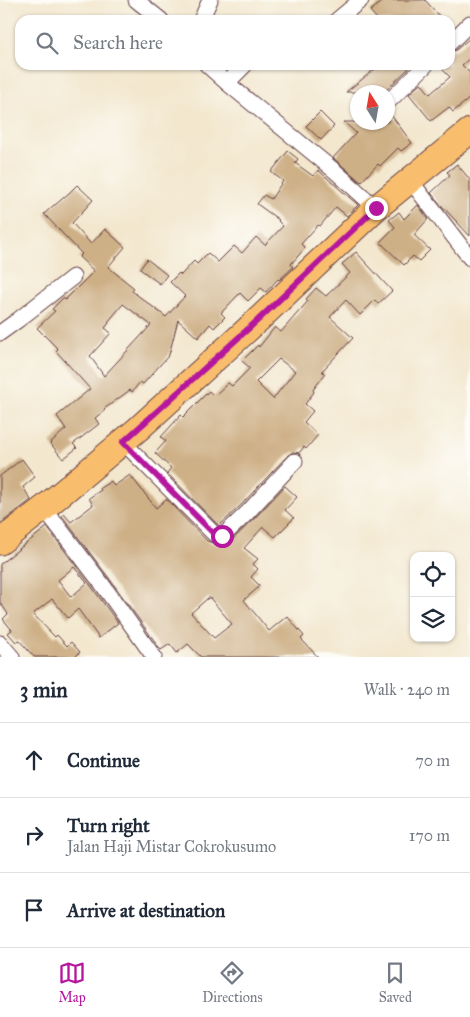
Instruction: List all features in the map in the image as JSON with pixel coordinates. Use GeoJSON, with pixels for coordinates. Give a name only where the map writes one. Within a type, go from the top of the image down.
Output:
{"type":"FeatureCollection","features":[{"type":"Feature","properties":{"kind":"main road"},"geometry":{"type":"LineString","coordinates":[[0,542],[123,442],[258,320],[376,208],[470,131]]}},
{"type":"Feature","properties":{"kind":"street"},"geometry":{"type":"LineString","coordinates":[[136,0],[155,15]]}},
{"type":"Feature","properties":{"kind":"street"},"geometry":{"type":"LineString","coordinates":[[203,15],[210,0]]}},
{"type":"Feature","properties":{"kind":"street"},"geometry":{"type":"LineString","coordinates":[[343,15],[361,0]]}},
{"type":"Feature","properties":{"kind":"street"},"geometry":{"type":"LineString","coordinates":[[455,38],[470,24]]}},
{"type":"Feature","properties":{"kind":"street"},"geometry":{"type":"LineString","coordinates":[[213,70],[336,172],[376,208]]}},
{"type":"Feature","properties":{"kind":"street"},"geometry":{"type":"LineString","coordinates":[[227,83],[240,70]]}},
{"type":"Feature","properties":{"kind":"street"},"geometry":{"type":"LineString","coordinates":[[395,95],[421,70]]}},
{"type":"Feature","properties":{"kind":"street"},"geometry":{"type":"LineString","coordinates":[[410,180],[470,258]]}},
{"type":"Feature","properties":{"kind":"street"},"geometry":{"type":"LineString","coordinates":[[0,333],[73,277]]}},
{"type":"Feature","properties":{"kind":"street"},"geometry":{"type":"LineString","coordinates":[[123,442],[214,534],[220,536],[247,513],[295,461]]}},
{"type":"Feature","properties":{"kind":"street"},"geometry":{"type":"LineString","coordinates":[[44,508],[102,584],[154,657]]}},
{"type":"Feature","properties":{"kind":"street"},"geometry":{"type":"LineString","coordinates":[[0,643],[12,657]]}},
{"type":"Feature","properties":{"kind":"building"},"geometry":{"type":"Polygon","coordinates":[[[384,0],[425,0],[438,15],[374,15],[370,11],[384,0]]]}},
{"type":"Feature","properties":{"kind":"building"},"geometry":{"type":"Polygon","coordinates":[[[470,38],[470,58],[462,65],[470,73],[470,98],[453,112],[449,107],[431,121],[409,94],[421,83],[430,94],[450,77],[443,70],[455,70],[456,50],[470,38]]]}},
{"type":"Feature","properties":{"kind":"building"},"geometry":{"type":"Polygon","coordinates":[[[374,70],[407,70],[391,85],[355,85],[374,70]]]}},
{"type":"Feature","properties":{"kind":"building"},"geometry":{"type":"Polygon","coordinates":[[[320,112],[334,126],[321,140],[306,126],[320,112]]]}},
{"type":"Feature","properties":{"kind":"building"},"geometry":{"type":"Polygon","coordinates":[[[395,120],[412,143],[401,151],[398,148],[380,166],[378,164],[361,182],[333,158],[356,133],[353,130],[395,130],[395,120]]]}},
{"type":"Feature","properties":{"kind":"building"},"geometry":{"type":"Polygon","coordinates":[[[344,122],[350,122],[350,128],[344,122]]]}},
{"type":"Feature","properties":{"kind":"building"},"geometry":{"type":"Polygon","coordinates":[[[288,151],[298,159],[295,163],[313,176],[318,170],[358,205],[347,216],[336,207],[301,244],[305,248],[291,264],[293,267],[266,292],[261,288],[248,301],[240,293],[221,313],[225,317],[214,328],[210,324],[198,338],[178,320],[169,355],[143,384],[140,382],[132,392],[130,390],[104,409],[95,418],[99,424],[73,444],[77,448],[63,459],[50,443],[66,429],[57,416],[90,389],[56,351],[58,349],[37,328],[55,311],[52,309],[63,298],[65,300],[94,271],[79,257],[82,254],[44,214],[77,185],[93,200],[72,223],[91,244],[105,229],[125,247],[108,267],[134,288],[132,291],[166,317],[185,296],[170,282],[179,273],[181,275],[194,261],[197,264],[208,253],[218,262],[234,246],[242,253],[256,237],[265,245],[283,226],[279,220],[257,204],[264,195],[271,199],[283,181],[271,172],[288,151]],[[123,304],[105,328],[111,333],[90,356],[104,376],[151,325],[123,304]]]}},
{"type":"Feature","properties":{"kind":"building"},"geometry":{"type":"Polygon","coordinates":[[[457,164],[470,180],[470,236],[431,193],[450,175],[447,172],[457,164]]]}},
{"type":"Feature","properties":{"kind":"building"},"geometry":{"type":"Polygon","coordinates":[[[418,205],[428,219],[414,235],[430,250],[419,261],[413,256],[404,265],[380,242],[395,227],[389,220],[399,212],[404,219],[418,205]]]}},
{"type":"Feature","properties":{"kind":"building"},"geometry":{"type":"Polygon","coordinates":[[[356,252],[392,291],[378,304],[375,300],[360,315],[346,300],[330,317],[353,338],[322,371],[325,374],[305,404],[313,411],[304,422],[318,435],[306,449],[304,447],[299,453],[293,452],[288,455],[219,526],[167,473],[171,468],[155,453],[166,441],[161,437],[181,415],[183,417],[209,391],[214,396],[228,383],[232,386],[250,368],[242,361],[258,345],[259,347],[275,327],[281,332],[308,301],[306,299],[316,288],[326,296],[350,273],[342,264],[356,252]],[[279,359],[256,382],[273,399],[295,371],[279,359]]]}},
{"type":"Feature","properties":{"kind":"building"},"geometry":{"type":"Polygon","coordinates":[[[147,259],[167,275],[160,284],[140,269],[147,259]]]}},
{"type":"Feature","properties":{"kind":"building"},"geometry":{"type":"Polygon","coordinates":[[[22,459],[35,477],[23,487],[31,500],[0,524],[0,476],[22,459]]]}},
{"type":"Feature","properties":{"kind":"building"},"geometry":{"type":"Polygon","coordinates":[[[130,475],[156,508],[166,499],[207,541],[223,545],[231,541],[285,486],[297,497],[285,510],[294,518],[275,537],[263,527],[244,548],[258,559],[253,564],[258,569],[251,577],[260,586],[244,600],[269,631],[287,616],[304,636],[301,639],[318,657],[201,657],[188,644],[177,653],[170,644],[161,650],[62,516],[64,514],[71,522],[93,505],[89,498],[101,490],[100,488],[111,481],[114,486],[130,475]],[[210,598],[191,613],[214,638],[232,624],[210,598]]]}},
{"type":"Feature","properties":{"kind":"building"},"geometry":{"type":"Polygon","coordinates":[[[47,527],[118,623],[99,638],[78,609],[68,618],[52,599],[33,614],[55,637],[57,635],[67,646],[71,642],[80,652],[77,657],[34,657],[19,640],[16,642],[8,633],[12,630],[3,619],[8,614],[0,602],[0,564],[47,527]],[[74,567],[58,580],[71,597],[87,583],[74,567]]]}},
{"type":"Feature","properties":{"kind":"route"},"geometry":{"type":"LineString","coordinates":[[222,536],[214,534],[123,442],[258,320],[376,208]]}}]}
